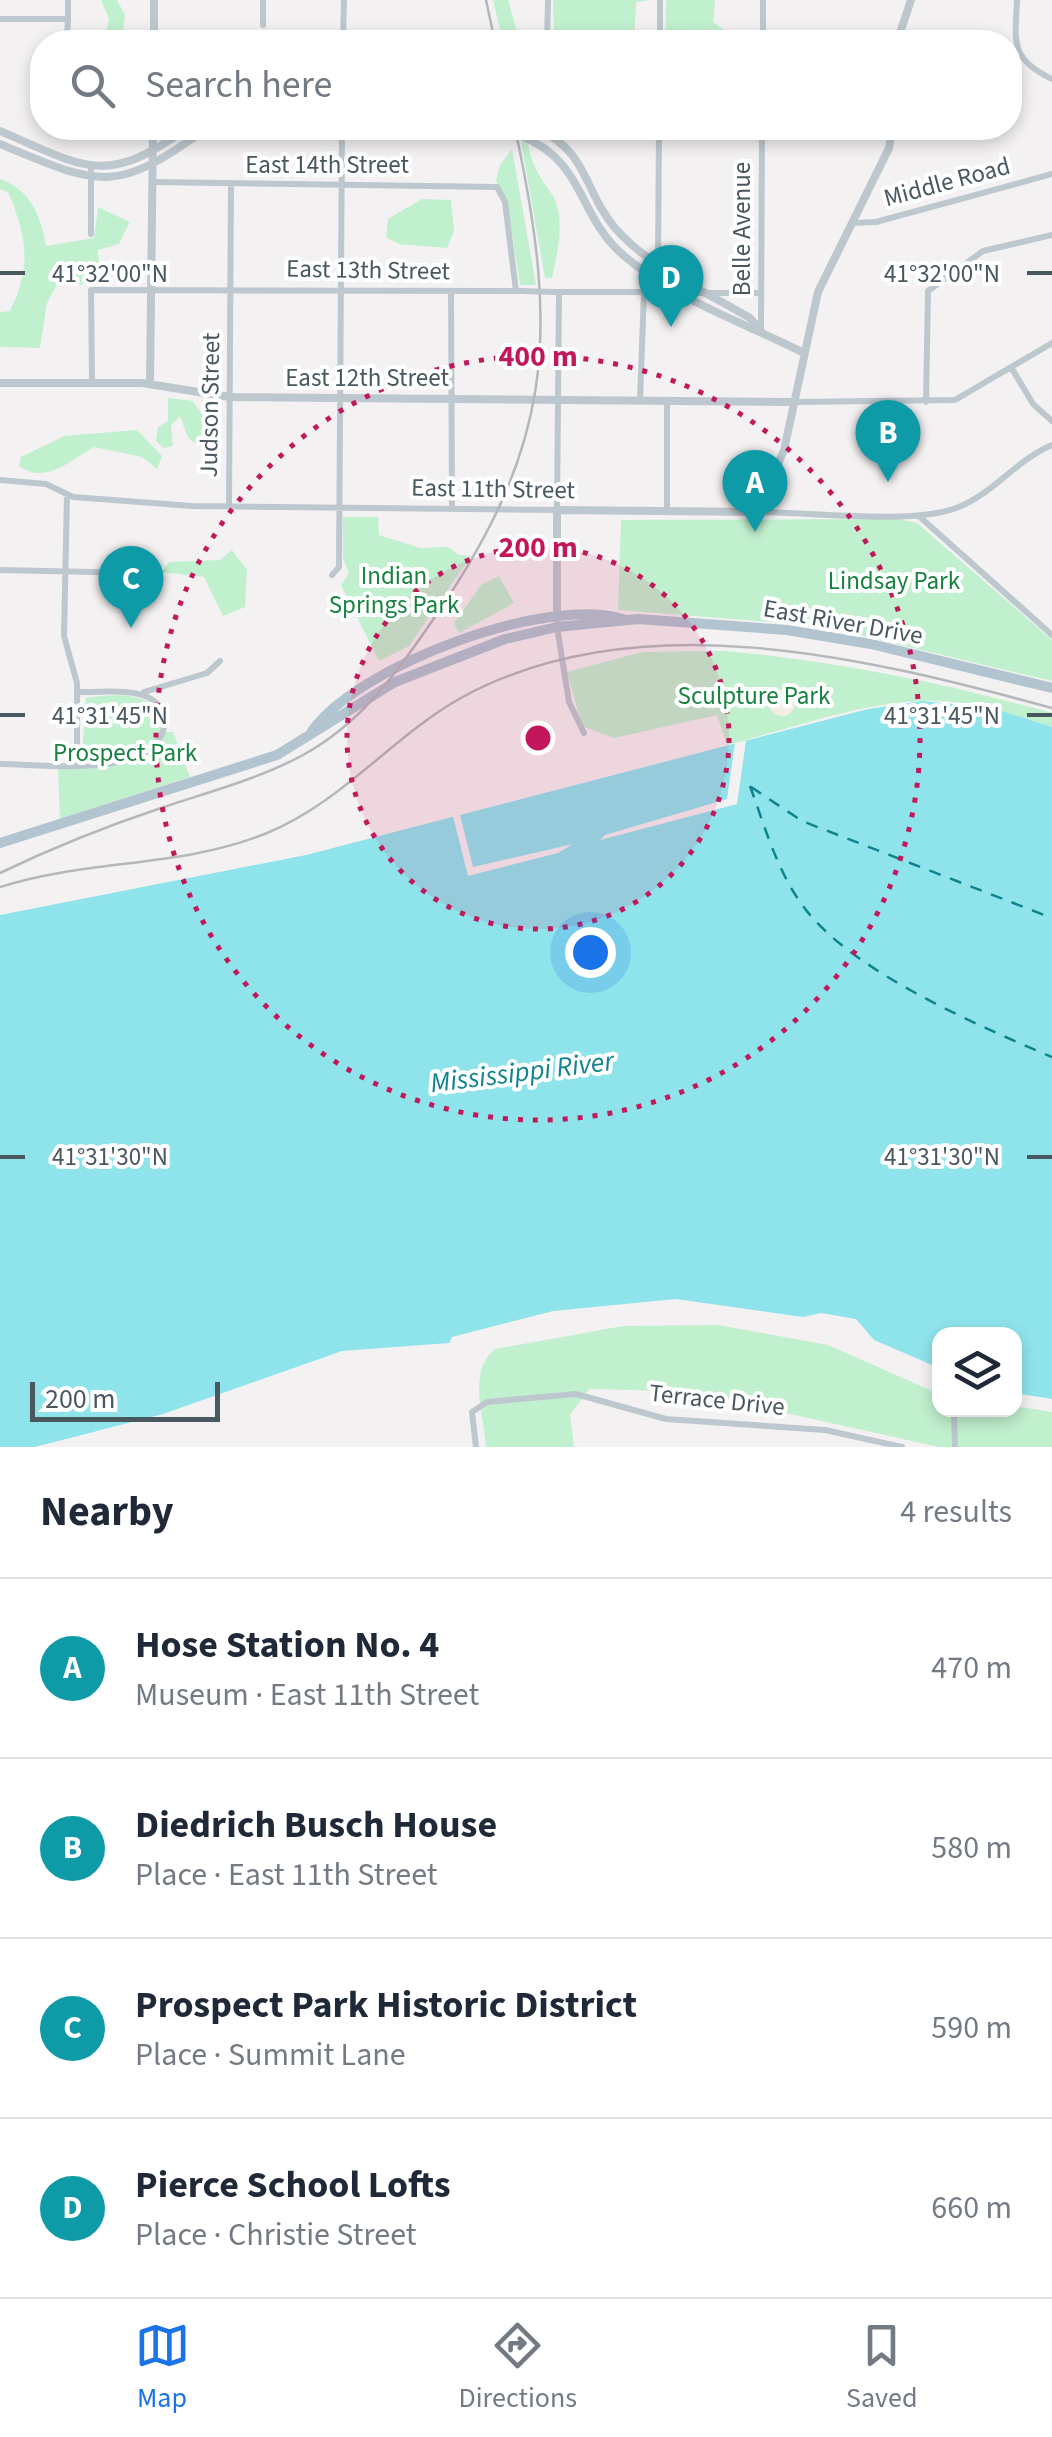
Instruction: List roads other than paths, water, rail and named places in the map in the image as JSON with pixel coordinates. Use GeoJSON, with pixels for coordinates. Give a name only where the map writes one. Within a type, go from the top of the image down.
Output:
{"type":"FeatureCollection","features":[{"type":"Feature","properties":{"kind":"main road","name":"East River Drive"},"geometry":{"type":"LineString","coordinates":[[0,843],[277,755],[395,682],[557,621],[624,619],[825,635],[1052,688]]}},
{"type":"Feature","properties":{"kind":"street"},"geometry":{"type":"LineString","coordinates":[[68,0],[68,30]]}},
{"type":"Feature","properties":{"kind":"street"},"geometry":{"type":"LineString","coordinates":[[154,0],[154,30]]}},
{"type":"Feature","properties":{"kind":"street"},"geometry":{"type":"LineString","coordinates":[[263,0],[263,24]]}},
{"type":"Feature","properties":{"kind":"street"},"geometry":{"type":"LineString","coordinates":[[343,30],[344,0]]}},
{"type":"Feature","properties":{"kind":"street"},"geometry":{"type":"LineString","coordinates":[[547,30],[548,0]]}},
{"type":"Feature","properties":{"kind":"street"},"geometry":{"type":"LineString","coordinates":[[660,0],[660,30]]}},
{"type":"Feature","properties":{"kind":"street"},"geometry":{"type":"LineString","coordinates":[[763,30],[764,0]]}},
{"type":"Feature","properties":{"kind":"street"},"geometry":{"type":"LineString","coordinates":[[901,30],[911,0]]}},
{"type":"Feature","properties":{"kind":"street"},"geometry":{"type":"LineString","coordinates":[[1017,0],[1018,30]]}},
{"type":"Feature","properties":{"kind":"street"},"geometry":{"type":"LineString","coordinates":[[0,19],[68,19]]}},
{"type":"Feature","properties":{"kind":"street"},"geometry":{"type":"LineString","coordinates":[[1022,59],[1027,66],[1052,79]]}},
{"type":"Feature","properties":{"kind":"street"},"geometry":{"type":"LineString","coordinates":[[0,131],[91,166],[131,164],[170,140]]}},
{"type":"Feature","properties":{"kind":"street"},"geometry":{"type":"LineString","coordinates":[[150,384],[153,140]]}},
{"type":"Feature","properties":{"kind":"street"},"geometry":{"type":"LineString","coordinates":[[0,144],[91,178],[126,177],[152,166],[190,140]]}},
{"type":"Feature","properties":{"kind":"street"},"geometry":{"type":"LineString","coordinates":[[332,575],[339,568],[341,508],[342,140]]}},
{"type":"Feature","properties":{"kind":"street"},"geometry":{"type":"LineString","coordinates":[[530,140],[568,166],[610,243],[680,293],[745,328],[804,353]]}},
{"type":"Feature","properties":{"kind":"street"},"geometry":{"type":"LineString","coordinates":[[543,140],[544,146]]}},
{"type":"Feature","properties":{"kind":"street"},"geometry":{"type":"LineString","coordinates":[[556,140],[576,156],[616,229],[658,264],[750,318],[761,332]]}},
{"type":"Feature","properties":{"kind":"street"},"geometry":{"type":"LineString","coordinates":[[640,400],[644,292],[658,264],[659,140]]}},
{"type":"Feature","properties":{"kind":"street","name":"Belle Avenue"},"geometry":{"type":"LineString","coordinates":[[761,332],[762,140]]}},
{"type":"Feature","properties":{"kind":"street"},"geometry":{"type":"LineString","coordinates":[[757,512],[784,450],[818,292],[890,140]]}},
{"type":"Feature","properties":{"kind":"street"},"geometry":{"type":"LineString","coordinates":[[91,166],[91,234]]}},
{"type":"Feature","properties":{"kind":"street","name":"Middle Road"},"geometry":{"type":"LineString","coordinates":[[852,223],[876,222],[1052,174]]}},
{"type":"Feature","properties":{"kind":"street","name":"East 14th Street"},"geometry":{"type":"LineString","coordinates":[[152,182],[500,189],[518,291]]}},
{"type":"Feature","properties":{"kind":"street","name":"Judson Street"},"geometry":{"type":"LineString","coordinates":[[229,506],[230,184]]}},
{"type":"Feature","properties":{"kind":"street"},"geometry":{"type":"LineString","coordinates":[[926,402],[928,291],[983,251],[1052,235]]}},
{"type":"Feature","properties":{"kind":"street","name":"East 13th Street"},"geometry":{"type":"LineString","coordinates":[[92,383],[91,290],[644,292]]}},
{"type":"Feature","properties":{"kind":"street"},"geometry":{"type":"LineString","coordinates":[[451,292],[452,509]]}},
{"type":"Feature","properties":{"kind":"street"},"geometry":{"type":"LineString","coordinates":[[557,292],[557,621],[570,702],[584,733]]}},
{"type":"Feature","properties":{"kind":"street"},"geometry":{"type":"LineString","coordinates":[[680,293],[761,293]]}},
{"type":"Feature","properties":{"kind":"street"},"geometry":{"type":"LineString","coordinates":[[794,402],[955,400],[1052,343]]}},
{"type":"Feature","properties":{"kind":"street"},"geometry":{"type":"LineString","coordinates":[[1011,367],[1033,404],[1052,421]]}},
{"type":"Feature","properties":{"kind":"street","name":"East 12th Street"},"geometry":{"type":"LineString","coordinates":[[0,383],[150,384],[230,397],[794,402]]}},
{"type":"Feature","properties":{"kind":"street"},"geometry":{"type":"LineString","coordinates":[[666,511],[667,400]]}},
{"type":"Feature","properties":{"kind":"street","name":"East 11th Street"},"geometry":{"type":"LineString","coordinates":[[67,495],[229,506],[919,516],[970,502],[1016,466],[1052,445]]}},
{"type":"Feature","properties":{"kind":"street"},"geometry":{"type":"LineString","coordinates":[[0,480],[47,484],[67,495],[64,636],[78,692],[77,764]]}},
{"type":"Feature","properties":{"kind":"street"},"geometry":{"type":"LineString","coordinates":[[919,516],[1052,636]]}},
{"type":"Feature","properties":{"kind":"street"},"geometry":{"type":"LineString","coordinates":[[0,570],[138,572]]}},
{"type":"Feature","properties":{"kind":"street"},"geometry":{"type":"LineString","coordinates":[[78,692],[141,693],[166,688],[210,671],[220,662]]}},
{"type":"Feature","properties":{"kind":"street"},"geometry":{"type":"LineString","coordinates":[[160,705],[166,688]]}},
{"type":"Feature","properties":{"kind":"street"},"geometry":{"type":"LineString","coordinates":[[0,764],[77,764],[144,757],[164,736],[165,716],[160,705],[141,693]]}},
{"type":"Feature","properties":{"kind":"street","name":"Terrace Drive"},"geometry":{"type":"LineString","coordinates":[[476,1447],[472,1412],[488,1402],[576,1394],[666,1420],[825,1430],[902,1447]]}},
{"type":"Feature","properties":{"kind":"street"},"geometry":{"type":"LineString","coordinates":[[954,1417],[955,1447]]}},
{"type":"Feature","properties":{"kind":"water","name":"Mississippi River"},"geometry":{"type":"Polygon","coordinates":[[[923,701],[992,708],[1052,727],[1052,1399],[1022,1394],[1022,1327],[932,1327],[932,1369],[875,1344],[857,1322],[822,1315],[799,1321],[674,1302],[564,1312],[449,1343],[342,1351],[163,1414],[35,1447],[0,1447],[0,915],[306,855],[868,709],[923,701]]]}},
{"type":"Feature","properties":{"kind":"railway"},"geometry":{"type":"LineString","coordinates":[[486,0],[492,30]]}},
{"type":"Feature","properties":{"kind":"railway"},"geometry":{"type":"LineString","coordinates":[[0,873],[100,830],[251,778],[303,755],[357,715],[388,682],[428,627],[470,562],[501,503],[523,445],[536,389],[540,331],[538,269],[517,140]]}},
{"type":"Feature","properties":{"kind":"railway"},"geometry":{"type":"LineString","coordinates":[[0,887],[66,872],[202,852],[267,833],[319,805],[459,699],[528,669],[600,652],[676,645],[830,657],[1052,708]]}},
{"type":"Feature","properties":{"kind":"place","name":"Pierce School Lofts"},"geometry":{"type":"Point","coordinates":[671,327]}},
{"type":"Feature","properties":{"kind":"place","name":"Diedrich Busch House"},"geometry":{"type":"Point","coordinates":[888,482]}},
{"type":"Feature","properties":{"kind":"place","name":"Hose Station No. 4"},"geometry":{"type":"Point","coordinates":[755,532]}},
{"type":"Feature","properties":{"kind":"place","name":"Prospect Park Historic District"},"geometry":{"type":"Point","coordinates":[131,628]}},
{"type":"Feature","properties":{"kind":"park label","name":"Lindsay Park"},"geometry":{"type":"Point","coordinates":[894,581]}},
{"type":"Feature","properties":{"kind":"park label","name":"Indian Springs Park"},"geometry":{"type":"Point","coordinates":[394,590]}},
{"type":"Feature","properties":{"kind":"park label","name":"Sculpture Park"},"geometry":{"type":"Point","coordinates":[754,696]}},
{"type":"Feature","properties":{"kind":"park label","name":"Prospect Park"},"geometry":{"type":"Point","coordinates":[125,753]}}]}
